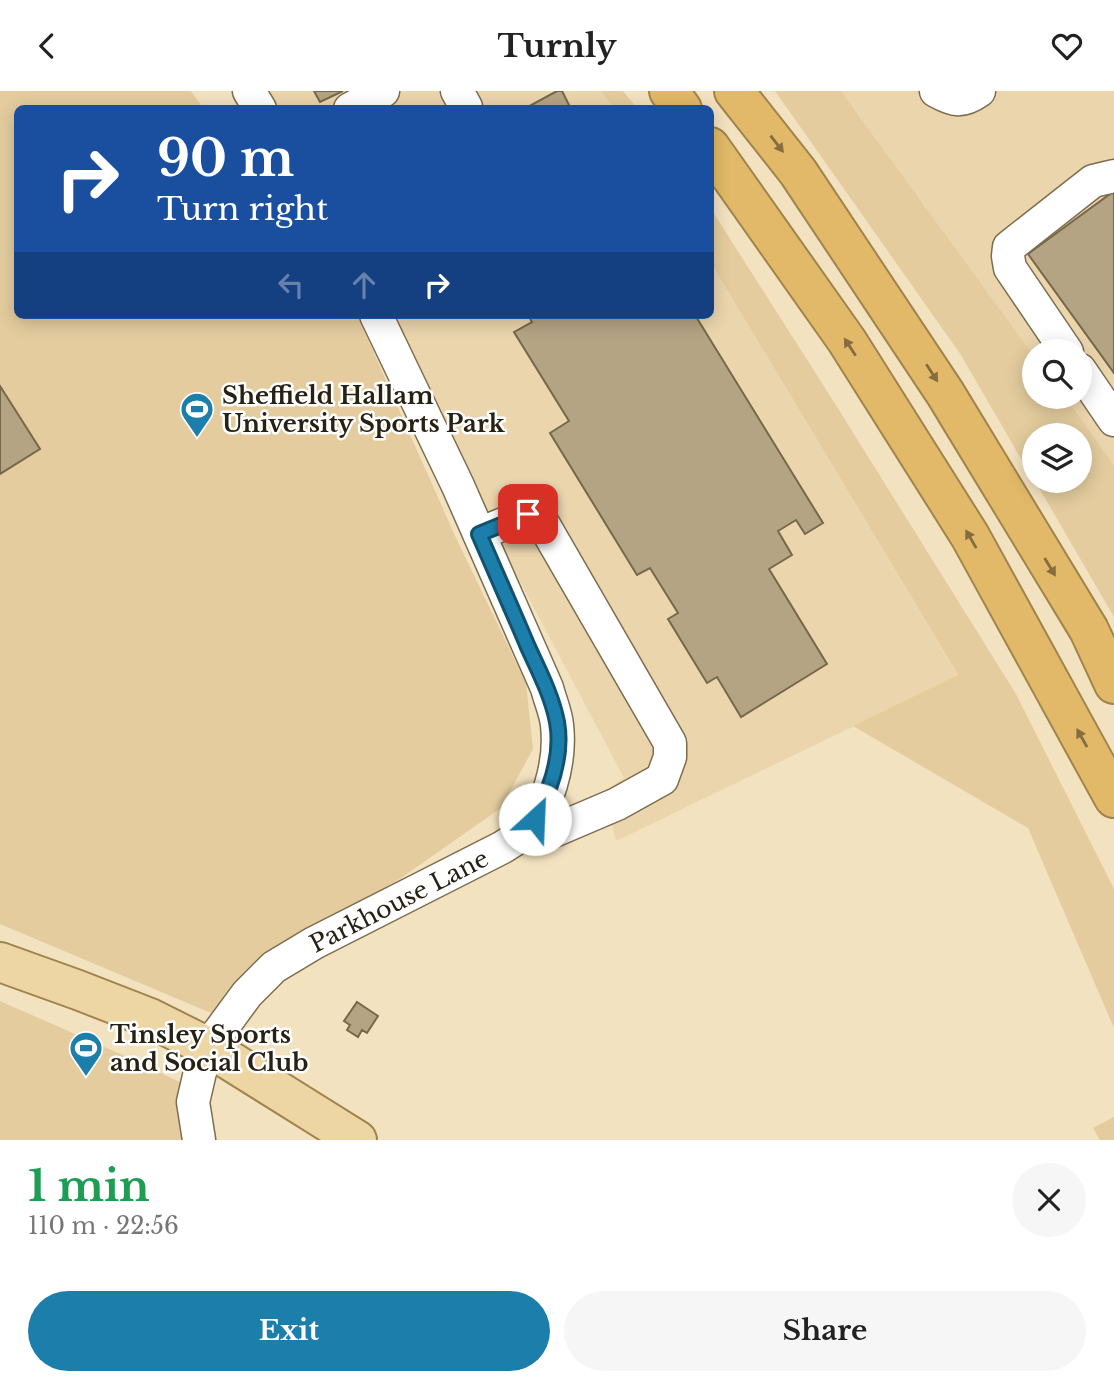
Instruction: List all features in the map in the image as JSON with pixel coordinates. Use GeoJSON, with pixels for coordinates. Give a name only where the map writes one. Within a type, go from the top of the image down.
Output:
{"type":"FeatureCollection","features":[{"type":"Feature","properties":{"kind":"highway"},"geometry":{"type":"LineString","coordinates":[[734,91],[798,172],[944,393],[1088,631],[1114,684]]}},
{"type":"Feature","properties":{"kind":"highway"},"geometry":{"type":"LineString","coordinates":[[714,153],[847,341],[970,536],[1114,798]]}},
{"type":"Feature","properties":{"kind":"main road"},"geometry":{"type":"LineString","coordinates":[[0,962],[149,1018],[208,1047],[357,1140]]}},
{"type":"Feature","properties":{"kind":"street"},"geometry":{"type":"LineString","coordinates":[[357,105],[383,91]]}},
{"type":"Feature","properties":{"kind":"street"},"geometry":{"type":"LineString","coordinates":[[936,91],[949,98],[967,100],[979,91]]}},
{"type":"Feature","properties":{"kind":"street"},"geometry":{"type":"LineString","coordinates":[[1058,339],[1010,268],[1007,256],[1009,247],[1093,181],[1114,176]]}},
{"type":"Feature","properties":{"kind":"street","name":"Parkhouse Lane"},"geometry":{"type":"LineString","coordinates":[[199,1140],[193,1102],[208,1047],[247,994],[274,967],[314,943],[503,847],[522,834],[535,819],[546,799],[554,774],[557,723],[547,688],[458,486],[378,319]]}},
{"type":"Feature","properties":{"kind":"street"},"geometry":{"type":"LineString","coordinates":[[1092,388],[1114,420]]}},
{"type":"Feature","properties":{"kind":"street"},"geometry":{"type":"LineString","coordinates":[[479,534],[528,514],[537,513],[670,743],[670,757],[662,779],[617,804],[549,834],[522,834]]}},
{"type":"Feature","properties":{"kind":"shaded area","name":"Sheffield Hallam University Sports Park"},"geometry":{"type":"Polygon","coordinates":[[[0,91],[191,91],[201,105],[14,105],[14,319],[359,319],[456,538],[526,683],[533,749],[501,808],[401,878],[261,963],[223,1018],[0,924],[0,91]]]}},
{"type":"Feature","properties":{"kind":"shaded area"},"geometry":{"type":"Polygon","coordinates":[[[249,91],[600,91],[612,105],[258,105],[249,91]]]}},
{"type":"Feature","properties":{"kind":"shaded area"},"geometry":{"type":"Polygon","coordinates":[[[600,91],[623,91],[635,105],[612,105],[600,91]]]}},
{"type":"Feature","properties":{"kind":"shaded area"},"geometry":{"type":"Polygon","coordinates":[[[775,91],[841,91],[1022,340],[1022,409],[1074,409],[1084,423],[1022,423],[1022,460],[961,355],[775,91]]]}},
{"type":"Feature","properties":{"kind":"shaded area"},"geometry":{"type":"Polygon","coordinates":[[[841,91],[1114,91],[1114,465],[1092,434],[1092,423],[1084,423],[1074,409],[1092,409],[1092,339],[1022,340],[841,91]]]}},
{"type":"Feature","properties":{"kind":"shaded area"},"geometry":{"type":"Polygon","coordinates":[[[714,214],[1016,694],[1114,889],[1114,1028],[1028,828],[853,726],[958,675],[714,268],[714,214]]]}},
{"type":"Feature","properties":{"kind":"shaded area"},"geometry":{"type":"Polygon","coordinates":[[[714,268],[958,676],[616,841],[604,791],[624,778],[381,319],[714,319],[714,268]]]}},
{"type":"Feature","properties":{"kind":"shaded area"},"geometry":{"type":"Polygon","coordinates":[[[1092,434],[1114,465],[1114,617],[1042,493],[1092,493],[1092,434]]]}},
{"type":"Feature","properties":{"kind":"shaded area","name":"Tinsley Sports and Social Club"},"geometry":{"type":"Polygon","coordinates":[[[0,1001],[211,1097],[209,1106],[217,1140],[0,1140],[0,1001]]]}},
{"type":"Feature","properties":{"kind":"shaded area"},"geometry":{"type":"Polygon","coordinates":[[[1114,1117],[1114,1140],[1100,1140],[1093,1128],[1114,1117]]]}},
{"type":"Feature","properties":{"kind":"building"},"geometry":{"type":"Polygon","coordinates":[[[314,91],[343,91],[320,102],[314,91]]]}},
{"type":"Feature","properties":{"kind":"building"},"geometry":{"type":"Polygon","coordinates":[[[562,91],[569,105],[531,105],[562,91]]]}},
{"type":"Feature","properties":{"kind":"building"},"geometry":{"type":"Polygon","coordinates":[[[1114,191],[1114,373],[1092,339],[1028,254],[1114,191]]]}},
{"type":"Feature","properties":{"kind":"building"},"geometry":{"type":"Polygon","coordinates":[[[530,319],[697,319],[823,523],[805,534],[796,520],[778,531],[792,555],[769,569],[827,664],[741,717],[717,677],[707,683],[668,619],[678,613],[650,568],[637,575],[550,433],[569,421],[514,332],[532,322],[530,319]]]}},
{"type":"Feature","properties":{"kind":"building"},"geometry":{"type":"Polygon","coordinates":[[[0,386],[40,449],[0,474],[0,386]]]}},
{"type":"Feature","properties":{"kind":"building"},"geometry":{"type":"Polygon","coordinates":[[[357,1002],[378,1016],[367,1033],[362,1030],[358,1037],[347,1030],[350,1025],[344,1021],[357,1002]]]}},
{"type":"Feature","properties":{"kind":"place","name":"Sheffield Hallam University Sports Park"},"geometry":{"type":"Point","coordinates":[197,439]}},
{"type":"Feature","properties":{"kind":"place","name":"Tinsley Sports and Social Club"},"geometry":{"type":"Point","coordinates":[86,1078]}},
{"type":"Feature","properties":{"kind":"route"},"geometry":{"type":"LineString","coordinates":[[528,514],[479,534],[547,688],[557,723],[554,774],[546,799],[535,819]]}}]}
